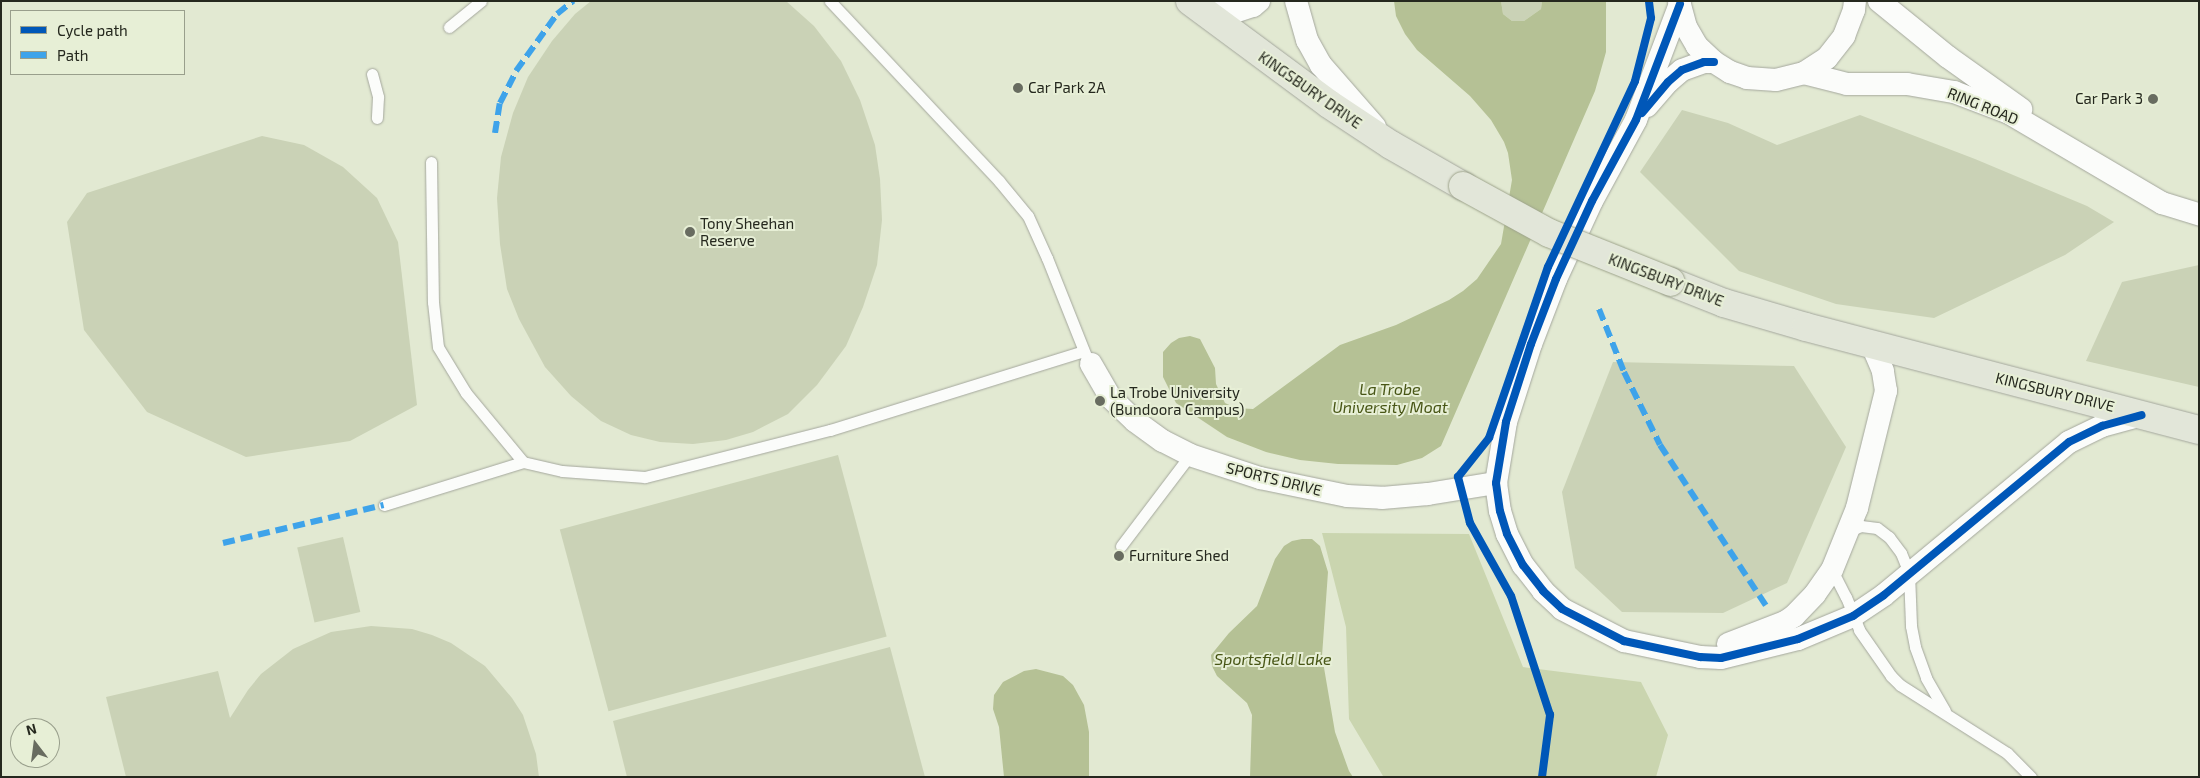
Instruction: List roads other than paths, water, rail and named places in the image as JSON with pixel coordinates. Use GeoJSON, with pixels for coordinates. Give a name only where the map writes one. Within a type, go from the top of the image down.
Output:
{"type":"FeatureCollection","features":[{"type":"Feature","properties":{"kind":"main road","name":"KINGSBURY DRIVE"},"geometry":{"type":"LineString","coordinates":[[1196,6],[1329,104],[1391,145],[1549,233],[1724,303],[1872,345],[2199,430]]}},
{"type":"Feature","properties":{"kind":"street"},"geometry":{"type":"LineString","coordinates":[[1196,6],[1234,12],[1259,1]]}},
{"type":"Feature","properties":{"kind":"street"},"geometry":{"type":"LineString","coordinates":[[1296,1],[1307,40],[1321,65],[1391,145]]}},
{"type":"Feature","properties":{"kind":"street"},"geometry":{"type":"LineString","coordinates":[[1680,3],[1686,27],[1697,46],[1714,62],[1730,72],[1747,78],[1776,80],[1804,73],[1827,58],[1844,36],[1854,10],[1855,1]]}},
{"type":"Feature","properties":{"kind":"street","name":"RING ROAD"},"geometry":{"type":"LineString","coordinates":[[1879,1],[1948,57],[2094,163]]}},
{"type":"Feature","properties":{"kind":"street"},"geometry":{"type":"LineString","coordinates":[[1680,3],[1636,120],[1592,201],[1552,289],[1531,344],[1506,422],[1496,483],[1500,511],[1507,534],[1523,565],[1549,597],[1562,609],[1624,641],[1673,652],[1721,658],[1798,639],[1853,616],[1884,595],[2069,442],[2102,426],[2142,415]]}},
{"type":"Feature","properties":{"kind":"street"},"geometry":{"type":"LineString","coordinates":[[1636,120],[1668,82],[1682,70],[1704,62],[1714,62]]}},
{"type":"Feature","properties":{"kind":"street","name":"RING ROAD"},"geometry":{"type":"LineString","coordinates":[[1804,73],[1847,84],[1908,84],[1954,92],[2009,113],[2162,203],[2199,214]]}},
{"type":"Feature","properties":{"kind":"street"},"geometry":{"type":"LineString","coordinates":[[1673,652],[1724,646],[1785,622],[1815,594],[1832,570],[1849,531],[1886,390],[1883,371],[1872,345]]}},
{"type":"Feature","properties":{"kind":"street","name":"SPORTS DRIVE"},"geometry":{"type":"LineString","coordinates":[[1087,357],[1111,398],[1135,421],[1163,441],[1190,455],[1260,478],[1347,496],[1382,498],[1428,494],[1496,483]]}},
{"type":"Feature","properties":{"kind":"lane"},"geometry":{"type":"LineString","coordinates":[[449,27],[481,1]]}},
{"type":"Feature","properties":{"kind":"lane"},"geometry":{"type":"LineString","coordinates":[[384,505],[524,462],[562,471],[645,477],[830,430],[1087,357],[1028,216],[999,181],[830,1]]}},
{"type":"Feature","properties":{"kind":"lane"},"geometry":{"type":"LineString","coordinates":[[372,74],[378,97],[377,118]]}},
{"type":"Feature","properties":{"kind":"lane"},"geometry":{"type":"LineString","coordinates":[[431,162],[433,302],[438,347],[466,393],[524,462]]}},
{"type":"Feature","properties":{"kind":"lane"},"geometry":{"type":"LineString","coordinates":[[1121,546],[1190,455]]}},
{"type":"Feature","properties":{"kind":"lane"},"geometry":{"type":"LineString","coordinates":[[1849,531],[1861,526],[1877,528],[1889,537],[1901,553],[1909,573],[1911,626],[1916,647],[1926,678],[1948,714]]}},
{"type":"Feature","properties":{"kind":"lane"},"geometry":{"type":"LineString","coordinates":[[1832,570],[1859,630],[1891,676],[1900,685],[2007,753],[2031,777]]}},
{"type":"Feature","properties":{"kind":"water","name":"La Trobe University Moat"},"geometry":{"type":"Polygon","coordinates":[[[1394,1],[1501,1],[1503,14],[1512,21],[1524,21],[1541,9],[1542,1],[1606,1],[1606,52],[1595,91],[1441,446],[1422,458],[1397,465],[1338,464],[1300,460],[1266,452],[1227,437],[1176,403],[1163,377],[1163,352],[1171,343],[1179,338],[1190,336],[1200,339],[1215,368],[1216,384],[1225,403],[1236,408],[1253,409],[1340,345],[1396,325],[1449,300],[1463,291],[1477,279],[1501,244],[1512,180],[1508,153],[1504,142],[1491,120],[1470,96],[1417,50],[1405,34],[1396,16],[1394,1]]]}},
{"type":"Feature","properties":{"kind":"water","name":"Sportsfield Lake"},"geometry":{"type":"Polygon","coordinates":[[[1312,539],[1320,546],[1328,572],[1322,656],[1335,732],[1353,777],[1250,777],[1252,715],[1247,703],[1217,676],[1212,666],[1211,655],[1229,633],[1257,606],[1275,559],[1284,546],[1292,541],[1312,539]]]}},
{"type":"Feature","properties":{"kind":"water"},"geometry":{"type":"Polygon","coordinates":[[[1036,669],[1063,676],[1073,685],[1084,705],[1089,732],[1089,777],[1004,777],[999,727],[993,709],[994,695],[1003,682],[1024,671],[1036,669]]]}},
{"type":"Feature","properties":{"kind":"place","name":"Car Park 2A"},"geometry":{"type":"Point","coordinates":[1018,88]}},
{"type":"Feature","properties":{"kind":"place","name":"Car Park 3"},"geometry":{"type":"Point","coordinates":[2153,99]}},
{"type":"Feature","properties":{"kind":"place","name":"Tony Sheehan Reserve"},"geometry":{"type":"Point","coordinates":[690,232]}},
{"type":"Feature","properties":{"kind":"place","name":"La Trobe University (Bundoora Campus)"},"geometry":{"type":"Point","coordinates":[1100,401]}},
{"type":"Feature","properties":{"kind":"place","name":"Furniture Shed"},"geometry":{"type":"Point","coordinates":[1119,556]}}]}
